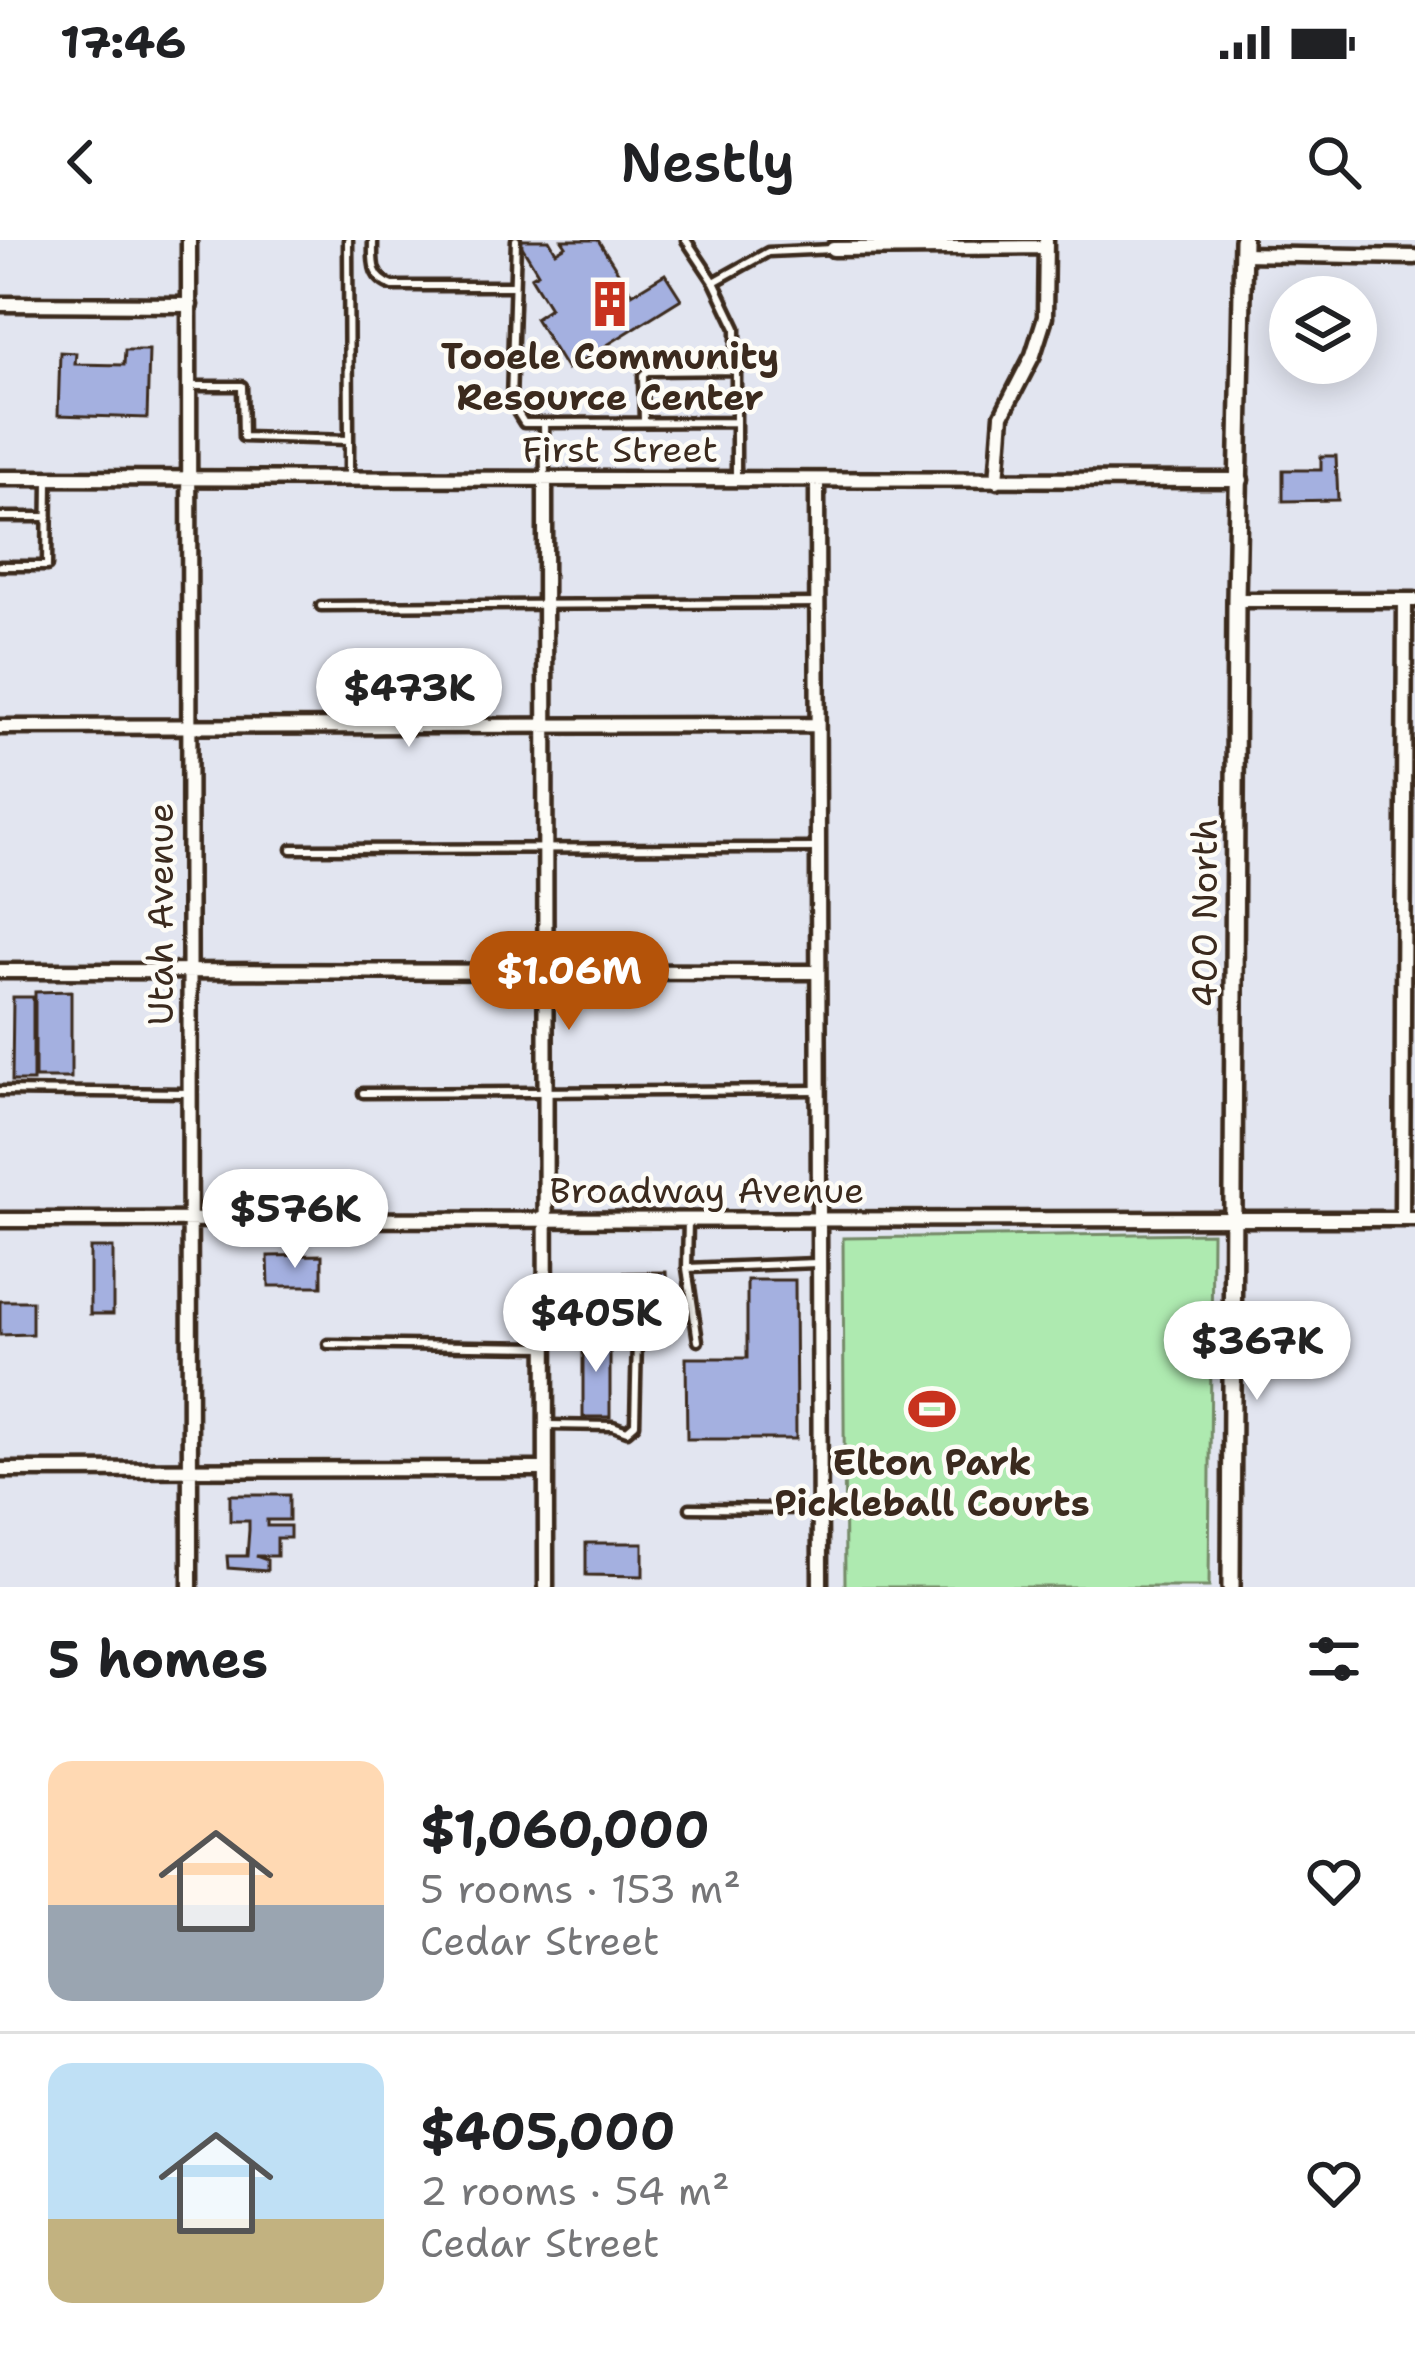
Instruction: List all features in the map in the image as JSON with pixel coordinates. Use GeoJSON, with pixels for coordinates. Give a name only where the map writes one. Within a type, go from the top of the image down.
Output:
{"type":"FeatureCollection","features":[{"type":"Feature","properties":{"kind":"street","name":"Utah Avenue"},"geometry":{"type":"LineString","coordinates":[[189,240],[190,1587]]}},
{"type":"Feature","properties":{"kind":"street"},"geometry":{"type":"LineString","coordinates":[[833,248],[1046,244],[1045,317],[1033,355],[1002,415],[997,481]]}},
{"type":"Feature","properties":{"kind":"street"},"geometry":{"type":"LineString","coordinates":[[1242,247],[1415,257]]}},
{"type":"Feature","properties":{"kind":"street","name":"400 North"},"geometry":{"type":"LineString","coordinates":[[1231,1587],[1242,247]]}},
{"type":"Feature","properties":{"kind":"street"},"geometry":{"type":"LineString","coordinates":[[0,304],[190,305]]}},
{"type":"Feature","properties":{"kind":"street","name":"First Street"},"geometry":{"type":"LineString","coordinates":[[0,478],[1241,480]]}},
{"type":"Feature","properties":{"kind":"street"},"geometry":{"type":"LineString","coordinates":[[545,479],[546,1587]]}},
{"type":"Feature","properties":{"kind":"street"},"geometry":{"type":"LineString","coordinates":[[817,481],[820,1587]]}},
{"type":"Feature","properties":{"kind":"street"},"geometry":{"type":"LineString","coordinates":[[1236,601],[1410,600],[1409,1220]]}},
{"type":"Feature","properties":{"kind":"street"},"geometry":{"type":"LineString","coordinates":[[0,727],[817,725]]}},
{"type":"Feature","properties":{"kind":"street"},"geometry":{"type":"LineString","coordinates":[[0,971],[818,972]]}},
{"type":"Feature","properties":{"kind":"street","name":"Broadway Avenue"},"geometry":{"type":"LineString","coordinates":[[0,1220],[1409,1220]]}},
{"type":"Feature","properties":{"kind":"street"},"geometry":{"type":"LineString","coordinates":[[0,1470],[546,1469]]}},
{"type":"Feature","properties":{"kind":"lane"},"geometry":{"type":"LineString","coordinates":[[348,240],[350,480]]}},
{"type":"Feature","properties":{"kind":"lane"},"geometry":{"type":"LineString","coordinates":[[373,240],[373,270],[382,282],[393,286],[514,286]]}},
{"type":"Feature","properties":{"kind":"lane"},"geometry":{"type":"LineString","coordinates":[[516,240],[511,402],[524,423],[736,422]]}},
{"type":"Feature","properties":{"kind":"lane"},"geometry":{"type":"LineString","coordinates":[[686,240],[736,328],[736,479]]}},
{"type":"Feature","properties":{"kind":"lane"},"geometry":{"type":"LineString","coordinates":[[714,282],[768,252],[833,248]]}},
{"type":"Feature","properties":{"kind":"lane"},"geometry":{"type":"LineString","coordinates":[[644,422],[643,376],[647,371],[736,370]]}},
{"type":"Feature","properties":{"kind":"lane"},"geometry":{"type":"LineString","coordinates":[[190,386],[242,386],[243,437],[349,440]]}},
{"type":"Feature","properties":{"kind":"lane"},"geometry":{"type":"LineString","coordinates":[[544,423],[545,479]]}},
{"type":"Feature","properties":{"kind":"lane"},"geometry":{"type":"LineString","coordinates":[[0,566],[47,566],[48,477]]}},
{"type":"Feature","properties":{"kind":"lane"},"geometry":{"type":"LineString","coordinates":[[0,517],[48,517]]}},
{"type":"Feature","properties":{"kind":"lane"},"geometry":{"type":"LineString","coordinates":[[321,606],[817,603]]}},
{"type":"Feature","properties":{"kind":"lane"},"geometry":{"type":"LineString","coordinates":[[292,849],[818,848]]}},
{"type":"Feature","properties":{"kind":"lane"},"geometry":{"type":"LineString","coordinates":[[363,1093],[818,1090]]}},
{"type":"Feature","properties":{"kind":"lane"},"geometry":{"type":"LineString","coordinates":[[0,1091],[190,1093]]}},
{"type":"Feature","properties":{"kind":"lane"},"geometry":{"type":"LineString","coordinates":[[688,1220],[687,1268],[698,1341]]}},
{"type":"Feature","properties":{"kind":"lane"},"geometry":{"type":"LineString","coordinates":[[687,1268],[820,1263]]}},
{"type":"Feature","properties":{"kind":"lane"},"geometry":{"type":"LineString","coordinates":[[546,1321],[626,1320],[638,1339],[635,1424],[627,1431],[613,1426],[546,1425]]}},
{"type":"Feature","properties":{"kind":"lane"},"geometry":{"type":"LineString","coordinates":[[328,1344],[546,1347]]}},
{"type":"Feature","properties":{"kind":"lane"},"geometry":{"type":"LineString","coordinates":[[691,1508],[820,1509]]}},
{"type":"Feature","properties":{"kind":"green space"},"geometry":{"type":"Polygon","coordinates":[[[1212,1233],[1209,1587],[845,1587],[843,1238],[1212,1233]]]}},
{"type":"Feature","properties":{"kind":"building","name":"Tooele Community Resource Center"},"geometry":{"type":"Polygon","coordinates":[[[518,240],[549,240],[556,252],[566,246],[562,240],[598,240],[632,294],[665,274],[681,299],[567,370],[535,318],[550,308],[531,277],[538,273],[518,240]]]}},
{"type":"Feature","properties":{"kind":"building"},"geometry":{"type":"Polygon","coordinates":[[[125,350],[149,350],[147,418],[58,415],[60,352],[76,353],[75,364],[124,365],[125,350]]]}},
{"type":"Feature","properties":{"kind":"building"},"geometry":{"type":"Polygon","coordinates":[[[1321,456],[1336,456],[1338,500],[1283,501],[1283,470],[1321,470],[1321,456]]]}},
{"type":"Feature","properties":{"kind":"building"},"geometry":{"type":"Polygon","coordinates":[[[71,991],[71,1078],[35,1078],[35,992],[71,991]]]}},
{"type":"Feature","properties":{"kind":"building"},"geometry":{"type":"Polygon","coordinates":[[[13,997],[33,997],[33,1081],[12,1081],[13,997]]]}},
{"type":"Feature","properties":{"kind":"building"},"geometry":{"type":"Polygon","coordinates":[[[90,1248],[113,1248],[113,1314],[90,1314],[90,1248]]]}},
{"type":"Feature","properties":{"kind":"building"},"geometry":{"type":"Polygon","coordinates":[[[322,1255],[322,1286],[269,1286],[268,1256],[322,1255]]]}},
{"type":"Feature","properties":{"kind":"building"},"geometry":{"type":"Polygon","coordinates":[[[666,1272],[667,1297],[583,1298],[583,1273],[666,1272]]]}},
{"type":"Feature","properties":{"kind":"building"},"geometry":{"type":"Polygon","coordinates":[[[747,1280],[795,1280],[796,1439],[687,1439],[686,1358],[747,1358],[747,1280]]]}},
{"type":"Feature","properties":{"kind":"building"},"geometry":{"type":"Polygon","coordinates":[[[0,1301],[32,1301],[32,1334],[0,1335],[0,1301]]]}},
{"type":"Feature","properties":{"kind":"building"},"geometry":{"type":"Polygon","coordinates":[[[583,1333],[610,1333],[610,1417],[583,1417],[583,1333]]]}},
{"type":"Feature","properties":{"kind":"building"},"geometry":{"type":"Polygon","coordinates":[[[230,1495],[289,1495],[289,1520],[267,1520],[267,1526],[290,1526],[290,1538],[277,1538],[277,1556],[256,1556],[267,1560],[267,1571],[228,1568],[227,1556],[247,1556],[249,1530],[249,1521],[230,1521],[230,1495]]]}},
{"type":"Feature","properties":{"kind":"building"},"geometry":{"type":"Polygon","coordinates":[[[586,1543],[643,1543],[643,1576],[586,1575],[586,1543]]]}},
{"type":"Feature","properties":{"kind":"place","name":"Tooele Community Resource Center"},"geometry":{"type":"Point","coordinates":[610,304]}},
{"type":"Feature","properties":{"kind":"place","name":"Elton Park Pickleball Courts"},"geometry":{"type":"Point","coordinates":[932,1409]}}]}
